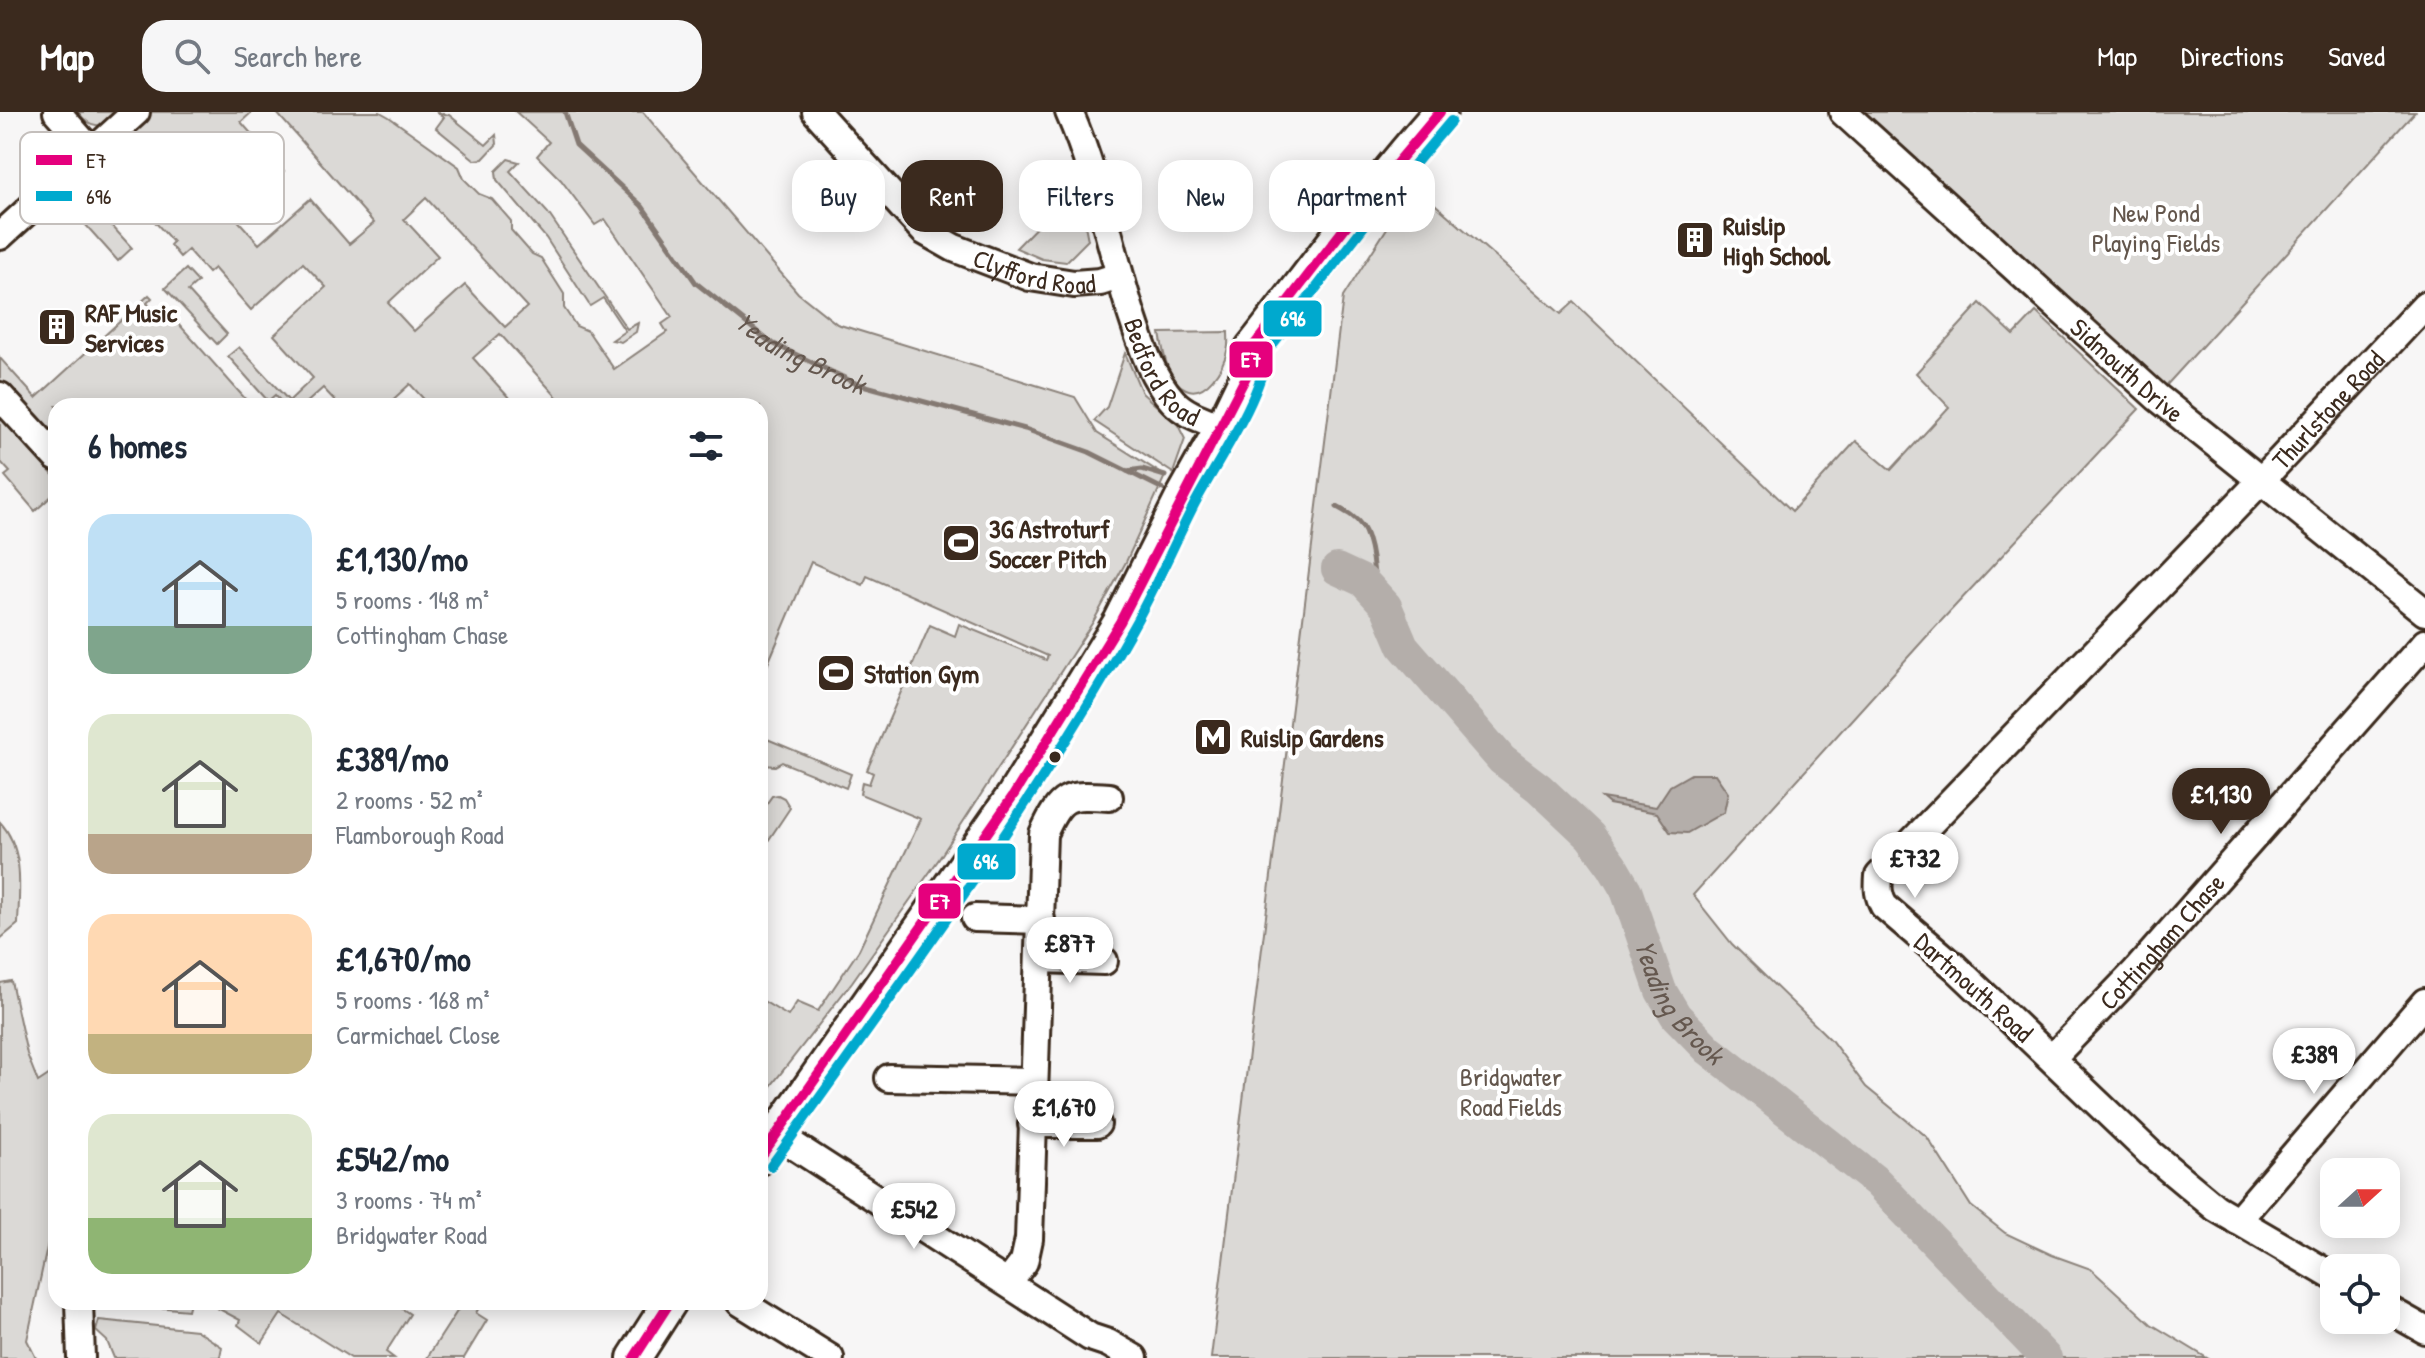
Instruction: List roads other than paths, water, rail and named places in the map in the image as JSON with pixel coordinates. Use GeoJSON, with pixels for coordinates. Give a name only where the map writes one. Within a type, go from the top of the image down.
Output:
{"type":"FeatureCollection","features":[{"type":"Feature","properties":{"kind":"main road"},"geometry":{"type":"LineString","coordinates":[[768,1139],[1013,796],[1120,622],[1182,498],[1222,427],[1252,358],[1268,361],[1379,216],[1439,114]]}},
{"type":"Feature","properties":{"kind":"main road"},"geometry":{"type":"LineString","coordinates":[[634,1358],[665,1310]]}},
{"type":"Feature","properties":{"kind":"street"},"geometry":{"type":"LineString","coordinates":[[57,112],[74,132]]}},
{"type":"Feature","properties":{"kind":"street"},"geometry":{"type":"LineString","coordinates":[[114,132],[136,112]]}},
{"type":"Feature","properties":{"kind":"street","name":"Clyfford Road"},"geometry":{"type":"LineString","coordinates":[[816,112],[924,231],[954,248],[1030,277],[1074,284],[1100,282],[1119,276]]}},
{"type":"Feature","properties":{"kind":"street","name":"Bedford Road"},"geometry":{"type":"LineString","coordinates":[[1069,112],[1094,183],[1119,276],[1155,376],[1172,400],[1186,412],[1222,427]]}},
{"type":"Feature","properties":{"kind":"street","name":"Sidmouth Drive"},"geometry":{"type":"LineString","coordinates":[[1843,112],[2147,388],[2425,612]]}},
{"type":"Feature","properties":{"kind":"street"},"geometry":{"type":"LineString","coordinates":[[0,236],[20,218]]}},
{"type":"Feature","properties":{"kind":"street","name":"Thurlstone Road"},"geometry":{"type":"LineString","coordinates":[[2262,479],[2425,305]]}},
{"type":"Feature","properties":{"kind":"street"},"geometry":{"type":"LineString","coordinates":[[0,396],[48,448]]}},
{"type":"Feature","properties":{"kind":"street","name":"Dartmouth Road"},"geometry":{"type":"LineString","coordinates":[[2262,479],[1879,876],[1878,895],[1884,906],[1955,967],[2151,1154],[2216,1208],[2320,1269]]}},
{"type":"Feature","properties":{"kind":"street","name":"Cottingham Chase"},"geometry":{"type":"LineString","coordinates":[[2052,1058],[2135,972],[2425,643]]}},
{"type":"Feature","properties":{"kind":"street"},"geometry":{"type":"LineString","coordinates":[[1008,1283],[1024,1262],[1029,1239],[1043,834],[1056,808],[1067,798],[1109,797]]}},
{"type":"Feature","properties":{"kind":"street"},"geometry":{"type":"LineString","coordinates":[[975,918],[1041,920]]}},
{"type":"Feature","properties":{"kind":"street"},"geometry":{"type":"LineString","coordinates":[[1039,959],[1104,961]]}},
{"type":"Feature","properties":{"kind":"street"},"geometry":{"type":"LineString","coordinates":[[2237,1221],[2425,1002]]}},
{"type":"Feature","properties":{"kind":"street"},"geometry":{"type":"LineString","coordinates":[[889,1078],[1034,1081]]}},
{"type":"Feature","properties":{"kind":"street"},"geometry":{"type":"LineString","coordinates":[[1032,1124],[1097,1124]]}},
{"type":"Feature","properties":{"kind":"street"},"geometry":{"type":"LineString","coordinates":[[768,1139],[1008,1283],[1090,1337],[1134,1358]]}},
{"type":"Feature","properties":{"kind":"street"},"geometry":{"type":"LineString","coordinates":[[79,1310],[81,1358]]}},
{"type":"Feature","properties":{"kind":"street"},"geometry":{"type":"LineString","coordinates":[[753,1310],[830,1358]]}},
{"type":"Feature","properties":{"kind":"street"},"geometry":{"type":"LineString","coordinates":[[2400,1316],[2425,1330]]}},
{"type":"Feature","properties":{"kind":"waterway","name":"Yeading Brook"},"geometry":{"type":"LineString","coordinates":[[565,112],[576,145],[642,206],[696,283],[770,342],[855,383],[1025,429],[1089,452],[1163,489]]}},
{"type":"Feature","properties":{"kind":"waterway","name":"Yeading Brook"},"geometry":{"type":"LineString","coordinates":[[1127,471],[1142,469],[1165,476]]}},
{"type":"Feature","properties":{"kind":"waterway","name":"Yeading Brook"},"geometry":{"type":"LineString","coordinates":[[1337,507],[1362,526],[1372,559],[1375,595]]}},
{"type":"Feature","properties":{"kind":"waterway","name":"Yeading Brook"},"geometry":{"type":"LineString","coordinates":[[1337,569],[1363,581],[1386,606],[1403,646],[1502,760],[1539,788],[1590,836],[1626,890],[1661,991],[1676,1016],[1709,1050],[1877,1182],[2046,1358]]}},
{"type":"Feature","properties":{"kind":"place","name":"Ruislip High School"},"geometry":{"type":"Point","coordinates":[1695,240]}},
{"type":"Feature","properties":{"kind":"place","name":"RAF Music Services"},"geometry":{"type":"Point","coordinates":[57,327]}},
{"type":"Feature","properties":{"kind":"place","name":"3G Astroturf Soccer Pitch"},"geometry":{"type":"Point","coordinates":[961,543]}},
{"type":"Feature","properties":{"kind":"place","name":"Station Gym"},"geometry":{"type":"Point","coordinates":[836,673]}},
{"type":"Feature","properties":{"kind":"place","name":"Ruislip Gardens"},"geometry":{"type":"Point","coordinates":[1213,737]}},
{"type":"Feature","properties":{"kind":"park label","name":"New Pond Playing Fields"},"geometry":{"type":"Point","coordinates":[2156,227]}},
{"type":"Feature","properties":{"kind":"park label","name":"Bridgwater Road Fields"},"geometry":{"type":"Point","coordinates":[1511,1091]}}]}
